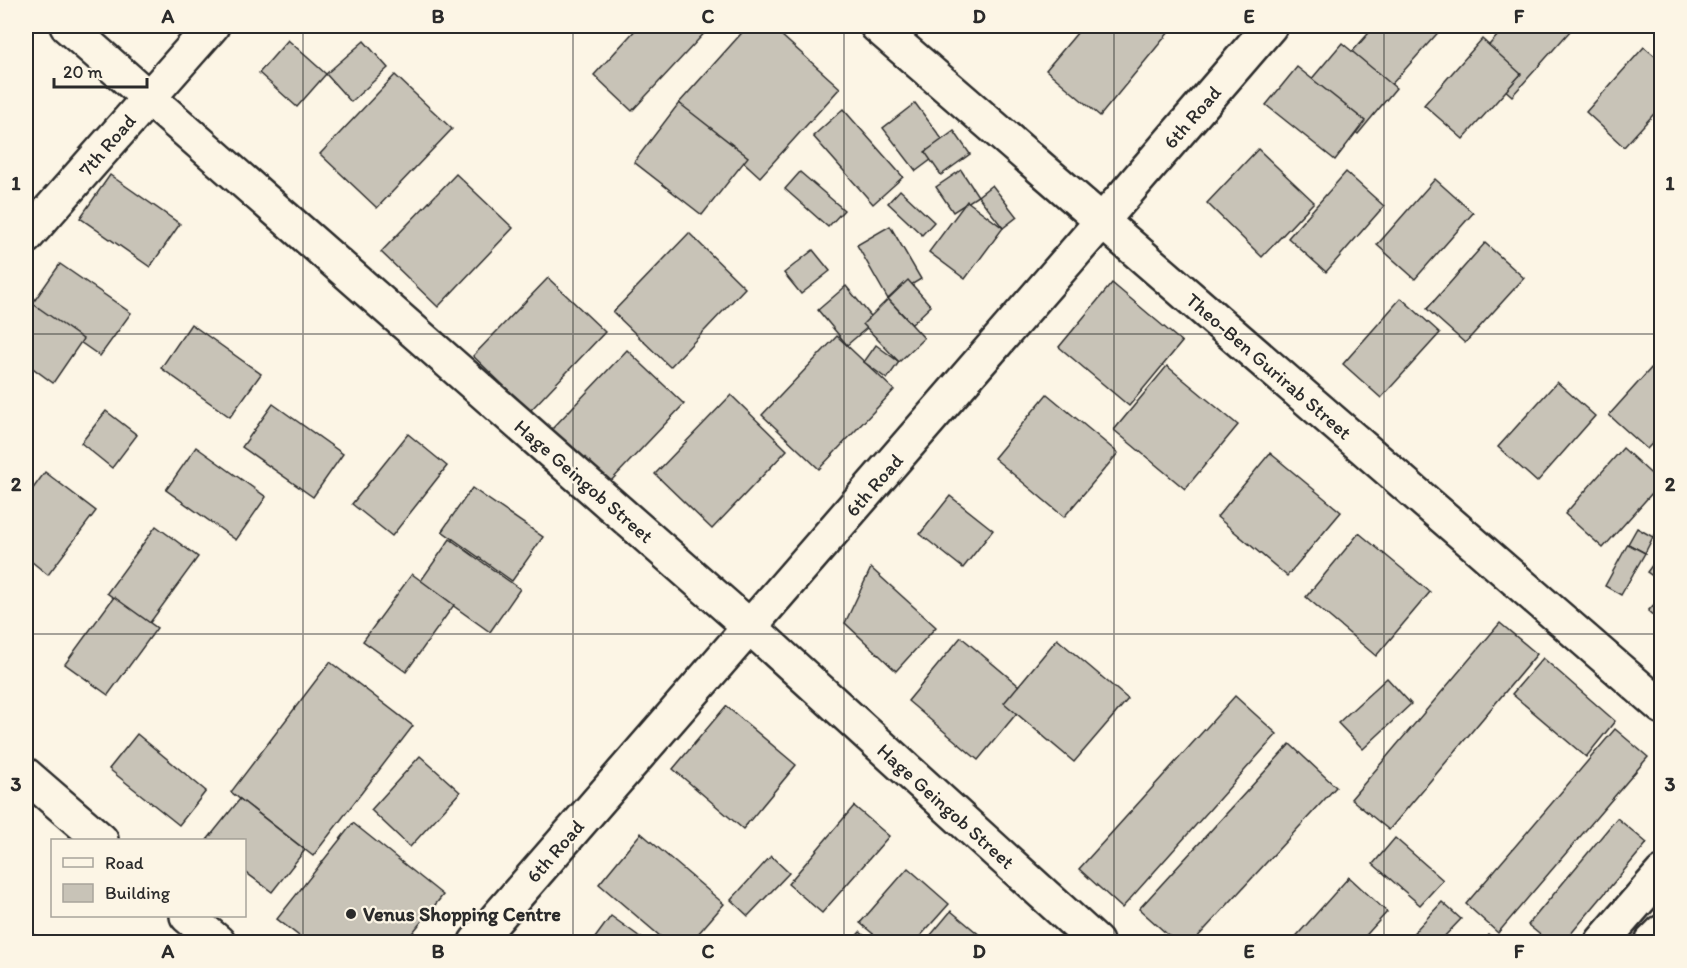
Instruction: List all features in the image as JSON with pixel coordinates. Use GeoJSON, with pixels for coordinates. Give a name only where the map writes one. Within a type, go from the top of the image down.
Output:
{"type":"FeatureCollection","features":[{"type":"Feature","properties":{"kind":"street","name":"Hage Geingob Street"},"geometry":{"type":"LineString","coordinates":[[67,26],[750,627],[1096,942]]}},
{"type":"Feature","properties":{"kind":"street","name":"7th Road"},"geometry":{"type":"LineString","coordinates":[[26,237],[212,26]]}},
{"type":"Feature","properties":{"kind":"street","name":"Theo-Ben Gurirab Street"},"geometry":{"type":"LineString","coordinates":[[877,26],[1662,707]]}},
{"type":"Feature","properties":{"kind":"street","name":"6th Road"},"geometry":{"type":"LineString","coordinates":[[476,942],[1270,26]]}},
{"type":"Feature","properties":{"kind":"street"},"geometry":{"type":"LineString","coordinates":[[26,775],[100,839]]}},
{"type":"Feature","properties":{"kind":"street"},"geometry":{"type":"LineString","coordinates":[[1602,942],[1662,873]]}},
{"type":"Feature","properties":{"kind":"street"},"geometry":{"type":"LineString","coordinates":[[189,917],[218,942]]}},
{"type":"Feature","properties":{"kind":"street"},"geometry":{"type":"LineString","coordinates":[[1652,942],[1662,932]]}},
{"type":"Feature","properties":{"kind":"building"},"geometry":{"type":"Polygon","coordinates":[[[639,26],[711,26],[632,111],[594,75],[639,26]]]}},
{"type":"Feature","properties":{"kind":"building"},"geometry":{"type":"Polygon","coordinates":[[[748,26],[771,26],[840,88],[760,177],[679,103],[748,26]]]}},
{"type":"Feature","properties":{"kind":"building"},"geometry":{"type":"Polygon","coordinates":[[[1083,26],[1174,26],[1100,116],[1046,70],[1083,26]]]}},
{"type":"Feature","properties":{"kind":"building"},"geometry":{"type":"Polygon","coordinates":[[[1375,26],[1444,26],[1390,86],[1352,52],[1375,26]]]}},
{"type":"Feature","properties":{"kind":"building"},"geometry":{"type":"Polygon","coordinates":[[[1506,26],[1565,26],[1571,30],[1512,96],[1474,62],[1506,26]]]}},
{"type":"Feature","properties":{"kind":"building"},"geometry":{"type":"Polygon","coordinates":[[[1482,39],[1521,74],[1463,139],[1424,105],[1482,39]]]}},
{"type":"Feature","properties":{"kind":"building"},"geometry":{"type":"Polygon","coordinates":[[[288,40],[326,74],[297,107],[259,73],[288,40]]]}},
{"type":"Feature","properties":{"kind":"building"},"geometry":{"type":"Polygon","coordinates":[[[364,41],[388,68],[351,102],[326,74],[364,41]]]}},
{"type":"Feature","properties":{"kind":"building"},"geometry":{"type":"Polygon","coordinates":[[[1342,43],[1396,88],[1358,134],[1304,88],[1342,43]]]}},
{"type":"Feature","properties":{"kind":"building"},"geometry":{"type":"Polygon","coordinates":[[[1644,47],[1662,62],[1662,105],[1624,147],[1586,112],[1644,47]]]}},
{"type":"Feature","properties":{"kind":"building"},"geometry":{"type":"Polygon","coordinates":[[[1297,67],[1365,121],[1335,160],[1266,105],[1297,67]]]}},
{"type":"Feature","properties":{"kind":"building"},"geometry":{"type":"Polygon","coordinates":[[[395,75],[452,129],[377,208],[320,154],[395,75]]]}},
{"type":"Feature","properties":{"kind":"building"},"geometry":{"type":"Polygon","coordinates":[[[679,103],[748,157],[702,215],[634,162],[679,103]]]}},
{"type":"Feature","properties":{"kind":"building"},"geometry":{"type":"Polygon","coordinates":[[[915,103],[948,147],[916,171],[883,128],[915,103]]]}},
{"type":"Feature","properties":{"kind":"building"},"geometry":{"type":"Polygon","coordinates":[[[843,109],[903,177],[873,204],[813,136],[843,109]]]}},
{"type":"Feature","properties":{"kind":"building"},"geometry":{"type":"Polygon","coordinates":[[[954,131],[970,154],[941,175],[925,152],[954,131]]]}},
{"type":"Feature","properties":{"kind":"building"},"geometry":{"type":"Polygon","coordinates":[[[1258,149],[1314,202],[1262,257],[1207,203],[1258,149]]]}},
{"type":"Feature","properties":{"kind":"building"},"geometry":{"type":"Polygon","coordinates":[[[961,170],[978,196],[953,212],[936,187],[961,170]]]}},
{"type":"Feature","properties":{"kind":"building"},"geometry":{"type":"Polygon","coordinates":[[[800,172],[844,210],[828,227],[785,189],[800,172]]]}},
{"type":"Feature","properties":{"kind":"building"},"geometry":{"type":"Polygon","coordinates":[[[1346,172],[1384,206],[1326,272],[1288,238],[1346,172]]]}},
{"type":"Feature","properties":{"kind":"building"},"geometry":{"type":"Polygon","coordinates":[[[456,174],[513,228],[438,307],[381,252],[456,174]]]}},
{"type":"Feature","properties":{"kind":"building"},"geometry":{"type":"Polygon","coordinates":[[[110,175],[180,224],[150,267],[80,218],[110,175]]]}},
{"type":"Feature","properties":{"kind":"building"},"geometry":{"type":"Polygon","coordinates":[[[1435,179],[1473,213],[1415,279],[1377,245],[1435,179]]]}},
{"type":"Feature","properties":{"kind":"building"},"geometry":{"type":"Polygon","coordinates":[[[992,185],[1017,217],[1003,228],[978,196],[992,185]]]}},
{"type":"Feature","properties":{"kind":"building"},"geometry":{"type":"Polygon","coordinates":[[[900,190],[934,222],[922,235],[888,203],[900,190]]]}},
{"type":"Feature","properties":{"kind":"building"},"geometry":{"type":"Polygon","coordinates":[[[967,201],[1003,228],[965,279],[929,252],[967,201]]]}},
{"type":"Feature","properties":{"kind":"building"},"geometry":{"type":"Polygon","coordinates":[[[890,226],[921,279],[888,299],[857,245],[890,226]]]}},
{"type":"Feature","properties":{"kind":"building"},"geometry":{"type":"Polygon","coordinates":[[[689,233],[745,288],[670,367],[613,312],[689,233]]]}},
{"type":"Feature","properties":{"kind":"building"},"geometry":{"type":"Polygon","coordinates":[[[1485,243],[1524,278],[1465,343],[1427,309],[1485,243]]]}},
{"type":"Feature","properties":{"kind":"building"},"geometry":{"type":"Polygon","coordinates":[[[813,250],[830,271],[801,294],[784,273],[813,250]]]}},
{"type":"Feature","properties":{"kind":"building"},"geometry":{"type":"Polygon","coordinates":[[[60,264],[131,313],[100,356],[30,307],[60,264]]]}},
{"type":"Feature","properties":{"kind":"building"},"geometry":{"type":"Polygon","coordinates":[[[548,278],[605,332],[530,411],[473,356],[548,278]]]}},
{"type":"Feature","properties":{"kind":"building"},"geometry":{"type":"Polygon","coordinates":[[[908,280],[931,306],[912,324],[888,299],[908,280]]]}},
{"type":"Feature","properties":{"kind":"building"},"geometry":{"type":"Polygon","coordinates":[[[1112,283],[1182,342],[1129,406],[1059,347],[1112,283]]]}},
{"type":"Feature","properties":{"kind":"building"},"geometry":{"type":"Polygon","coordinates":[[[846,286],[875,321],[847,345],[818,310],[846,286]]]}},
{"type":"Feature","properties":{"kind":"building"},"geometry":{"type":"Polygon","coordinates":[[[1401,298],[1440,333],[1381,398],[1343,364],[1401,298]]]}},
{"type":"Feature","properties":{"kind":"building"},"geometry":{"type":"Polygon","coordinates":[[[26,299],[83,339],[53,383],[26,363],[26,299]]]}},
{"type":"Feature","properties":{"kind":"building"},"geometry":{"type":"Polygon","coordinates":[[[888,299],[924,338],[899,362],[863,324],[888,299]]]}},
{"type":"Feature","properties":{"kind":"building"},"geometry":{"type":"Polygon","coordinates":[[[191,324],[261,374],[230,417],[161,368],[191,324]]]}},
{"type":"Feature","properties":{"kind":"building"},"geometry":{"type":"Polygon","coordinates":[[[837,336],[894,390],[819,469],[762,415],[837,336]]]}},
{"type":"Feature","properties":{"kind":"building"},"geometry":{"type":"Polygon","coordinates":[[[876,345],[899,362],[887,379],[864,362],[876,345]]]}},
{"type":"Feature","properties":{"kind":"building"},"geometry":{"type":"Polygon","coordinates":[[[627,350],[684,404],[609,483],[552,429],[627,350]]]}},
{"type":"Feature","properties":{"kind":"building"},"geometry":{"type":"Polygon","coordinates":[[[1662,356],[1662,433],[1647,449],[1609,415],[1662,356]]]}},
{"type":"Feature","properties":{"kind":"building"},"geometry":{"type":"Polygon","coordinates":[[[1167,366],[1238,425],[1185,489],[1114,430],[1167,366]]]}},
{"type":"Feature","properties":{"kind":"building"},"geometry":{"type":"Polygon","coordinates":[[[1557,382],[1595,416],[1537,482],[1498,447],[1557,382]]]}},
{"type":"Feature","properties":{"kind":"building"},"geometry":{"type":"Polygon","coordinates":[[[1047,394],[1118,453],[1064,517],[994,458],[1047,394]]]}},
{"type":"Feature","properties":{"kind":"building"},"geometry":{"type":"Polygon","coordinates":[[[731,395],[787,450],[712,529],[655,474],[731,395]]]}},
{"type":"Feature","properties":{"kind":"building"},"geometry":{"type":"Polygon","coordinates":[[[273,404],[343,454],[313,497],[242,447],[273,404]]]}},
{"type":"Feature","properties":{"kind":"building"},"geometry":{"type":"Polygon","coordinates":[[[106,411],[137,435],[112,468],[81,443],[106,411]]]}},
{"type":"Feature","properties":{"kind":"building"},"geometry":{"type":"Polygon","coordinates":[[[408,434],[447,466],[392,536],[352,504],[408,434]]]}},
{"type":"Feature","properties":{"kind":"building"},"geometry":{"type":"Polygon","coordinates":[[[196,447],[266,497],[236,540],[166,490],[196,447]]]}},
{"type":"Feature","properties":{"kind":"building"},"geometry":{"type":"Polygon","coordinates":[[[1623,448],[1661,483],[1603,548],[1565,514],[1623,448]]]}},
{"type":"Feature","properties":{"kind":"building"},"geometry":{"type":"Polygon","coordinates":[[[1270,453],[1341,512],[1287,576],[1217,517],[1270,453]]]}},
{"type":"Feature","properties":{"kind":"building"},"geometry":{"type":"Polygon","coordinates":[[[45,472],[96,511],[48,575],[26,557],[26,498],[45,472]]]}},
{"type":"Feature","properties":{"kind":"building"},"geometry":{"type":"Polygon","coordinates":[[[472,488],[543,537],[512,581],[442,531],[472,488]]]}},
{"type":"Feature","properties":{"kind":"building"},"geometry":{"type":"Polygon","coordinates":[[[950,496],[993,530],[963,568],[920,534],[950,496]]]}},
{"type":"Feature","properties":{"kind":"building"},"geometry":{"type":"Polygon","coordinates":[[[156,526],[198,557],[149,624],[107,593],[156,526]]]}},
{"type":"Feature","properties":{"kind":"building"},"geometry":{"type":"Polygon","coordinates":[[[1662,527],[1662,544],[1653,537],[1662,527]]]}},
{"type":"Feature","properties":{"kind":"building"},"geometry":{"type":"Polygon","coordinates":[[[1637,528],[1653,537],[1645,553],[1628,544],[1637,528]]]}},
{"type":"Feature","properties":{"kind":"building"},"geometry":{"type":"Polygon","coordinates":[[[1359,533],[1430,592],[1376,656],[1306,597],[1359,533]]]}},
{"type":"Feature","properties":{"kind":"building"},"geometry":{"type":"Polygon","coordinates":[[[450,539],[520,589],[490,632],[420,582],[450,539]]]}},
{"type":"Feature","properties":{"kind":"building"},"geometry":{"type":"Polygon","coordinates":[[[1628,544],[1645,553],[1621,595],[1605,586],[1628,544]]]}},
{"type":"Feature","properties":{"kind":"building"},"geometry":{"type":"Polygon","coordinates":[[[1662,552],[1662,578],[1660,581],[1647,572],[1662,552]]]}},
{"type":"Feature","properties":{"kind":"building"},"geometry":{"type":"Polygon","coordinates":[[[871,568],[936,627],[896,671],[845,623],[871,568]]]}},
{"type":"Feature","properties":{"kind":"building"},"geometry":{"type":"Polygon","coordinates":[[[412,574],[454,605],[406,672],[363,641],[412,574]]]}},
{"type":"Feature","properties":{"kind":"building"},"geometry":{"type":"Polygon","coordinates":[[[1662,596],[1662,623],[1648,611],[1662,596]]]}},
{"type":"Feature","properties":{"kind":"building"},"geometry":{"type":"Polygon","coordinates":[[[114,597],[157,628],[108,695],[65,664],[114,597]]]}},
{"type":"Feature","properties":{"kind":"building"},"geometry":{"type":"Polygon","coordinates":[[[1500,623],[1537,654],[1389,830],[1351,799],[1500,623]]]}},
{"type":"Feature","properties":{"kind":"building"},"geometry":{"type":"Polygon","coordinates":[[[961,637],[1031,696],[978,760],[908,701],[961,637]]]}},
{"type":"Feature","properties":{"kind":"building"},"geometry":{"type":"Polygon","coordinates":[[[1057,639],[1128,699],[1074,762],[1004,703],[1057,639]]]}},
{"type":"Feature","properties":{"kind":"building"},"geometry":{"type":"Polygon","coordinates":[[[1543,658],[1615,721],[1586,757],[1512,694],[1543,658]]]}},
{"type":"Feature","properties":{"kind":"building"},"geometry":{"type":"Polygon","coordinates":[[[330,662],[413,726],[313,856],[231,792],[330,662]]]}},
{"type":"Feature","properties":{"kind":"building"},"geometry":{"type":"Polygon","coordinates":[[[1387,678],[1411,704],[1363,749],[1338,723],[1387,678]]]}},
{"type":"Feature","properties":{"kind":"building"},"geometry":{"type":"Polygon","coordinates":[[[1235,696],[1277,734],[1122,908],[1079,869],[1235,696]]]}},
{"type":"Feature","properties":{"kind":"building"},"geometry":{"type":"Polygon","coordinates":[[[726,706],[796,765],[743,829],[673,769],[726,706]]]}},
{"type":"Feature","properties":{"kind":"building"},"geometry":{"type":"Polygon","coordinates":[[[1615,729],[1648,757],[1498,933],[1466,904],[1615,729]]]}},
{"type":"Feature","properties":{"kind":"building"},"geometry":{"type":"Polygon","coordinates":[[[137,734],[206,791],[179,825],[109,769],[137,734]]]}},
{"type":"Feature","properties":{"kind":"building"},"geometry":{"type":"Polygon","coordinates":[[[1290,744],[1336,787],[1193,942],[1176,942],[1139,909],[1290,744]]]}},
{"type":"Feature","properties":{"kind":"building"},"geometry":{"type":"Polygon","coordinates":[[[420,756],[460,792],[410,847],[371,810],[420,756]]]}},
{"type":"Feature","properties":{"kind":"building"},"geometry":{"type":"Polygon","coordinates":[[[240,799],[305,850],[272,892],[246,872],[246,839],[208,839],[240,799]]]}},
{"type":"Feature","properties":{"kind":"building"},"geometry":{"type":"Polygon","coordinates":[[[854,806],[889,836],[822,913],[788,884],[854,806]]]}},
{"type":"Feature","properties":{"kind":"building"},"geometry":{"type":"Polygon","coordinates":[[[1617,818],[1647,843],[1564,942],[1549,942],[1528,925],[1617,818]]]}},
{"type":"Feature","properties":{"kind":"building"},"geometry":{"type":"Polygon","coordinates":[[[353,823],[443,895],[405,942],[307,942],[277,919],[353,823]]]}},
{"type":"Feature","properties":{"kind":"building"},"geometry":{"type":"Polygon","coordinates":[[[641,833],[724,904],[691,942],[667,942],[599,884],[641,833]]]}},
{"type":"Feature","properties":{"kind":"building"},"geometry":{"type":"Polygon","coordinates":[[[1395,838],[1443,880],[1420,905],[1373,864],[1395,838]]]}},
{"type":"Feature","properties":{"kind":"building"},"geometry":{"type":"Polygon","coordinates":[[[771,856],[789,873],[748,916],[731,900],[771,856]]]}},
{"type":"Feature","properties":{"kind":"building"},"geometry":{"type":"Polygon","coordinates":[[[908,868],[949,904],[915,942],[883,942],[860,923],[908,868]]]}},
{"type":"Feature","properties":{"kind":"building"},"geometry":{"type":"Polygon","coordinates":[[[1349,877],[1387,912],[1360,942],[1291,942],[1349,877]]]}},
{"type":"Feature","properties":{"kind":"building"},"geometry":{"type":"Polygon","coordinates":[[[1442,902],[1461,919],[1439,942],[1405,942],[1442,902]]]}},
{"type":"Feature","properties":{"kind":"building"},"geometry":{"type":"Polygon","coordinates":[[[951,911],[988,942],[925,942],[951,911]]]}},
{"type":"Feature","properties":{"kind":"building"},"geometry":{"type":"Polygon","coordinates":[[[611,916],[647,942],[592,942],[611,916]]]}},
{"type":"Feature","properties":{"kind":"building"},"geometry":{"type":"Polygon","coordinates":[[[26,927],[42,942],[26,942],[26,927]]]}},
{"type":"Feature","properties":{"kind":"building"},"geometry":{"type":"Polygon","coordinates":[[[860,932],[872,942],[851,942],[860,932]]]}},
{"type":"Feature","properties":{"kind":"building"},"geometry":{"type":"Polygon","coordinates":[[[1489,935],[1500,942],[1483,942],[1489,935]]]}},
{"type":"Feature","properties":{"kind":"place","name":"Venus Shopping Centre"},"geometry":{"type":"Point","coordinates":[351,914]}}]}
